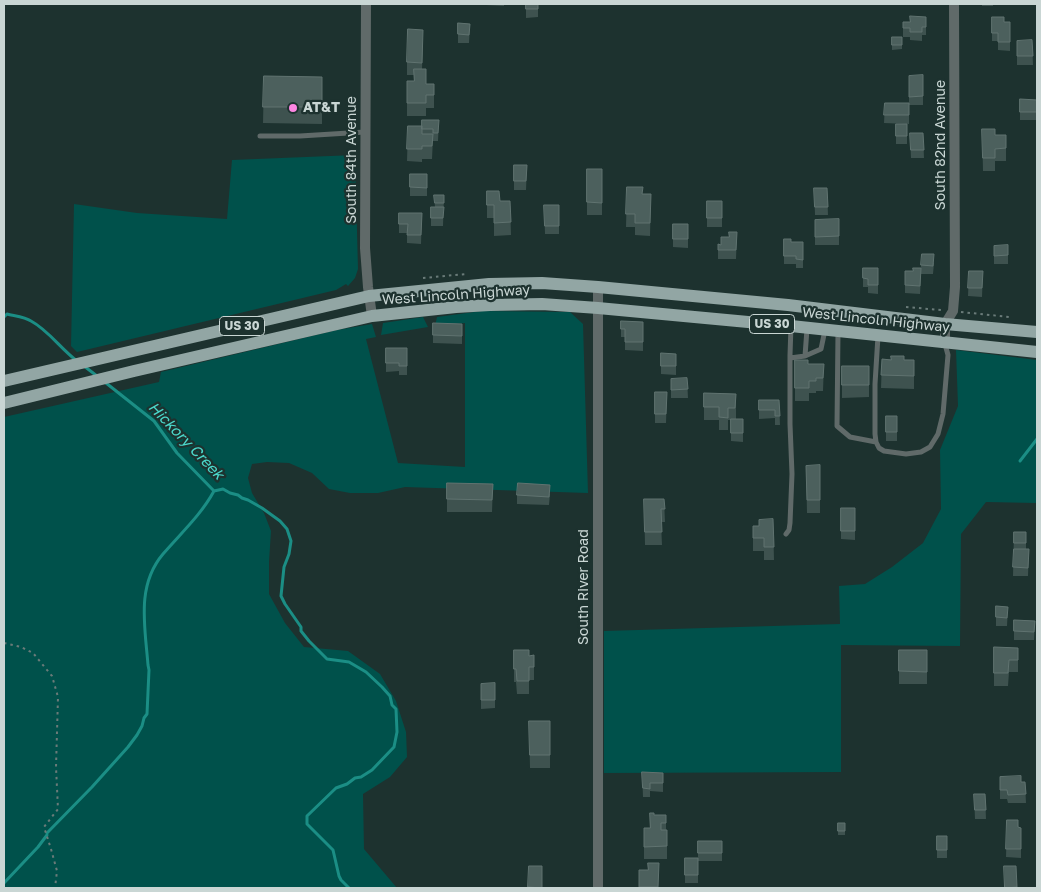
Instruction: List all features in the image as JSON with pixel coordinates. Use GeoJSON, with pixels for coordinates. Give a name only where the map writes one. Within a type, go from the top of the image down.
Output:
{"type":"FeatureCollection","features":[{"type":"Feature","properties":{"kind":"main road","name":"West Lincoln Highway"},"geometry":{"type":"LineString","coordinates":[[4,381],[369,296],[489,284],[598,286],[946,324],[1037,332]]}},
{"type":"Feature","properties":{"kind":"main road","name":"West Lincoln Highway"},"geometry":{"type":"LineString","coordinates":[[4,403],[372,316],[490,305],[542,304],[598,308],[1037,352]]}},
{"type":"Feature","properties":{"kind":"street","name":"South 84th Avenue"},"geometry":{"type":"LineString","coordinates":[[366,4],[365,248],[372,316]]}},
{"type":"Feature","properties":{"kind":"street","name":"South 82nd Avenue"},"geometry":{"type":"LineString","coordinates":[[945,342],[946,324],[953,311],[954,287],[954,4]]}},
{"type":"Feature","properties":{"kind":"street","name":"South River Road"},"geometry":{"type":"LineString","coordinates":[[598,286],[598,888]]}},
{"type":"Feature","properties":{"kind":"lane"},"geometry":{"type":"LineString","coordinates":[[260,136],[300,136],[366,132]]}},
{"type":"Feature","properties":{"kind":"lane"},"geometry":{"type":"LineString","coordinates":[[786,534],[790,524],[792,474],[790,424],[791,326]]}},
{"type":"Feature","properties":{"kind":"lane"},"geometry":{"type":"LineString","coordinates":[[805,356],[807,328]]}},
{"type":"Feature","properties":{"kind":"lane"},"geometry":{"type":"LineString","coordinates":[[790,358],[805,356],[821,349],[825,330]]}},
{"type":"Feature","properties":{"kind":"lane"},"geometry":{"type":"LineString","coordinates":[[838,331],[837,426],[850,438],[876,442]]}},
{"type":"Feature","properties":{"kind":"lane"},"geometry":{"type":"LineString","coordinates":[[878,335],[874,384],[874,434],[879,448],[884,451],[906,454],[922,452],[930,447],[938,434],[943,414],[948,355],[945,342]]}},
{"type":"Feature","properties":{"kind":"path"},"geometry":{"type":"LineString","coordinates":[[4,643],[21,647],[33,653],[52,676],[58,697],[56,767],[58,809],[44,827],[57,871],[55,888]]}},
{"type":"Feature","properties":{"kind":"shaded area"},"geometry":{"type":"Polygon","coordinates":[[[355,155],[358,269],[355,278],[348,286],[346,284],[336,290],[77,352],[71,346],[74,204],[137,213],[227,219],[232,160],[355,155]]]}},
{"type":"Feature","properties":{"kind":"shaded area"},"geometry":{"type":"Polygon","coordinates":[[[482,311],[570,312],[583,324],[588,493],[405,487],[378,493],[350,493],[329,489],[312,473],[289,463],[267,462],[252,464],[248,478],[252,493],[264,513],[271,531],[269,594],[285,623],[304,647],[348,651],[380,674],[396,701],[406,732],[407,757],[390,777],[363,794],[364,849],[397,888],[4,888],[4,417],[159,382],[161,372],[337,330],[372,324],[376,337],[366,339],[398,463],[465,467],[465,323],[435,326],[437,317],[482,311]]]}},
{"type":"Feature","properties":{"kind":"shaded area"},"geometry":{"type":"Polygon","coordinates":[[[423,317],[428,327],[381,335],[383,323],[423,317]]]}},
{"type":"Feature","properties":{"kind":"shaded area"},"geometry":{"type":"Polygon","coordinates":[[[956,350],[1037,360],[1037,503],[986,502],[961,534],[960,646],[841,645],[841,772],[604,773],[604,631],[840,624],[839,586],[865,584],[892,567],[923,543],[941,509],[940,450],[958,406],[956,350]]]}},
{"type":"Feature","properties":{"kind":"building"},"geometry":{"type":"Polygon","coordinates":[[[526,4],[538,4],[538,9],[526,9],[526,4]]]}},
{"type":"Feature","properties":{"kind":"building"},"geometry":{"type":"Polygon","coordinates":[[[910,16],[926,17],[926,27],[922,27],[922,32],[910,32],[910,28],[903,28],[903,22],[910,22],[910,16]]]}},
{"type":"Feature","properties":{"kind":"building"},"geometry":{"type":"Polygon","coordinates":[[[992,17],[1004,17],[1004,22],[1010,22],[1010,42],[998,42],[998,33],[992,33],[992,17]]]}},
{"type":"Feature","properties":{"kind":"building"},"geometry":{"type":"Polygon","coordinates":[[[458,23],[470,24],[469,35],[458,34],[458,23]]]}},
{"type":"Feature","properties":{"kind":"building"},"geometry":{"type":"Polygon","coordinates":[[[408,29],[423,30],[422,63],[407,62],[408,29]]]}},
{"type":"Feature","properties":{"kind":"building"},"geometry":{"type":"Polygon","coordinates":[[[892,37],[902,37],[902,45],[892,45],[892,37]]]}},
{"type":"Feature","properties":{"kind":"building"},"geometry":{"type":"Polygon","coordinates":[[[1032,40],[1033,56],[1017,56],[1017,41],[1032,40]]]}},
{"type":"Feature","properties":{"kind":"building"},"geometry":{"type":"Polygon","coordinates":[[[414,69],[426,69],[426,84],[434,84],[434,95],[426,95],[426,103],[407,103],[407,81],[414,81],[414,69]]]}},
{"type":"Feature","properties":{"kind":"building"},"geometry":{"type":"Polygon","coordinates":[[[923,75],[923,96],[909,97],[909,76],[923,75]]]}},
{"type":"Feature","properties":{"kind":"building"},"geometry":{"type":"Polygon","coordinates":[[[264,76],[322,77],[322,107],[263,107],[264,76]]]}},
{"type":"Feature","properties":{"kind":"building"},"geometry":{"type":"Polygon","coordinates":[[[1020,99],[1037,100],[1037,112],[1020,112],[1020,99]]]}},
{"type":"Feature","properties":{"kind":"building"},"geometry":{"type":"Polygon","coordinates":[[[885,103],[909,103],[909,115],[884,115],[885,103]]]}},
{"type":"Feature","properties":{"kind":"building"},"geometry":{"type":"Polygon","coordinates":[[[422,120],[439,120],[438,133],[433,133],[433,129],[422,129],[422,120]]]}},
{"type":"Feature","properties":{"kind":"building"},"geometry":{"type":"Polygon","coordinates":[[[896,124],[907,124],[907,136],[896,136],[896,124]]]}},
{"type":"Feature","properties":{"kind":"building"},"geometry":{"type":"Polygon","coordinates":[[[408,126],[422,126],[422,134],[433,134],[432,146],[422,146],[422,149],[407,149],[408,126]]]}},
{"type":"Feature","properties":{"kind":"building"},"geometry":{"type":"Polygon","coordinates":[[[982,129],[995,129],[995,135],[1006,135],[1006,148],[995,149],[995,158],[983,158],[982,129]]]}},
{"type":"Feature","properties":{"kind":"building"},"geometry":{"type":"Polygon","coordinates":[[[910,133],[923,133],[924,150],[911,150],[910,133]]]}},
{"type":"Feature","properties":{"kind":"building"},"geometry":{"type":"Polygon","coordinates":[[[514,165],[527,165],[526,181],[514,181],[514,165]]]}},
{"type":"Feature","properties":{"kind":"building"},"geometry":{"type":"Polygon","coordinates":[[[587,169],[602,169],[602,203],[587,202],[587,169]]]}},
{"type":"Feature","properties":{"kind":"building"},"geometry":{"type":"Polygon","coordinates":[[[410,174],[427,174],[427,188],[410,187],[410,174]]]}},
{"type":"Feature","properties":{"kind":"building"},"geometry":{"type":"Polygon","coordinates":[[[627,187],[643,187],[642,194],[651,194],[650,223],[635,223],[635,214],[626,214],[627,187]]]}},
{"type":"Feature","properties":{"kind":"building"},"geometry":{"type":"Polygon","coordinates":[[[814,188],[827,188],[828,207],[815,207],[814,188]]]}},
{"type":"Feature","properties":{"kind":"building"},"geometry":{"type":"Polygon","coordinates":[[[487,191],[499,191],[500,201],[510,201],[511,222],[494,223],[494,205],[487,205],[487,191]]]}},
{"type":"Feature","properties":{"kind":"building"},"geometry":{"type":"Polygon","coordinates":[[[434,195],[444,195],[444,203],[435,203],[434,195]]]}},
{"type":"Feature","properties":{"kind":"building"},"geometry":{"type":"Polygon","coordinates":[[[707,201],[722,201],[722,218],[707,218],[707,201]]]}},
{"type":"Feature","properties":{"kind":"building"},"geometry":{"type":"Polygon","coordinates":[[[544,205],[559,205],[559,226],[545,226],[544,205]]]}},
{"type":"Feature","properties":{"kind":"building"},"geometry":{"type":"Polygon","coordinates":[[[431,207],[444,207],[443,218],[431,218],[431,207]]]}},
{"type":"Feature","properties":{"kind":"building"},"geometry":{"type":"Polygon","coordinates":[[[399,213],[422,213],[421,235],[407,235],[408,224],[399,224],[399,213]]]}},
{"type":"Feature","properties":{"kind":"building"},"geometry":{"type":"Polygon","coordinates":[[[839,219],[839,236],[815,237],[815,220],[839,219]]]}},
{"type":"Feature","properties":{"kind":"building"},"geometry":{"type":"Polygon","coordinates":[[[673,224],[688,224],[688,239],[673,239],[673,224]]]}},
{"type":"Feature","properties":{"kind":"building"},"geometry":{"type":"Polygon","coordinates":[[[729,232],[737,232],[736,250],[718,250],[718,244],[721,245],[721,237],[729,237],[729,232]]]}},
{"type":"Feature","properties":{"kind":"building"},"geometry":{"type":"Polygon","coordinates":[[[784,239],[791,239],[791,242],[803,242],[803,260],[796,259],[796,256],[784,256],[784,239]]]}},
{"type":"Feature","properties":{"kind":"building"},"geometry":{"type":"Polygon","coordinates":[[[1008,245],[1008,255],[994,256],[994,246],[1008,245]]]}},
{"type":"Feature","properties":{"kind":"building"},"geometry":{"type":"Polygon","coordinates":[[[922,254],[934,254],[933,266],[921,265],[922,254]]]}},
{"type":"Feature","properties":{"kind":"building"},"geometry":{"type":"Polygon","coordinates":[[[863,268],[878,268],[878,285],[868,285],[868,279],[863,278],[863,268]]]}},
{"type":"Feature","properties":{"kind":"building"},"geometry":{"type":"Polygon","coordinates":[[[913,268],[921,268],[920,286],[905,285],[905,271],[913,271],[913,268]]]}},
{"type":"Feature","properties":{"kind":"building"},"geometry":{"type":"Polygon","coordinates":[[[969,271],[983,271],[982,288],[968,288],[969,271]]]}},
{"type":"Feature","properties":{"kind":"building"},"geometry":{"type":"Polygon","coordinates":[[[621,321],[643,322],[643,342],[625,342],[625,329],[621,329],[621,321]]]}},
{"type":"Feature","properties":{"kind":"building"},"geometry":{"type":"Polygon","coordinates":[[[433,323],[462,324],[462,336],[433,335],[433,323]]]}},
{"type":"Feature","properties":{"kind":"building"},"geometry":{"type":"Polygon","coordinates":[[[386,348],[407,348],[407,366],[399,366],[399,363],[386,363],[386,348]]]}},
{"type":"Feature","properties":{"kind":"building"},"geometry":{"type":"Polygon","coordinates":[[[661,353],[676,354],[676,366],[661,366],[661,353]]]}},
{"type":"Feature","properties":{"kind":"building"},"geometry":{"type":"Polygon","coordinates":[[[891,356],[904,356],[904,360],[914,360],[914,376],[881,375],[882,359],[891,360],[891,356]]]}},
{"type":"Feature","properties":{"kind":"building"},"geometry":{"type":"Polygon","coordinates":[[[795,360],[808,360],[808,364],[824,364],[823,378],[809,381],[809,388],[795,388],[795,360]]]}},
{"type":"Feature","properties":{"kind":"building"},"geometry":{"type":"Polygon","coordinates":[[[842,366],[869,366],[869,385],[842,385],[842,366]]]}},
{"type":"Feature","properties":{"kind":"building"},"geometry":{"type":"Polygon","coordinates":[[[687,378],[688,389],[671,390],[671,379],[687,378]]]}},
{"type":"Feature","properties":{"kind":"building"},"geometry":{"type":"Polygon","coordinates":[[[655,392],[667,392],[666,414],[655,414],[655,392]]]}},
{"type":"Feature","properties":{"kind":"building"},"geometry":{"type":"Polygon","coordinates":[[[704,393],[736,394],[735,408],[728,408],[728,418],[719,417],[719,407],[704,407],[704,393]]]}},
{"type":"Feature","properties":{"kind":"building"},"geometry":{"type":"Polygon","coordinates":[[[759,400],[779,400],[780,416],[775,416],[775,410],[759,410],[759,400]]]}},
{"type":"Feature","properties":{"kind":"building"},"geometry":{"type":"Polygon","coordinates":[[[886,416],[897,416],[897,432],[886,432],[886,416]]]}},
{"type":"Feature","properties":{"kind":"building"},"geometry":{"type":"Polygon","coordinates":[[[731,419],[743,419],[743,433],[731,433],[731,419]]]}},
{"type":"Feature","properties":{"kind":"building"},"geometry":{"type":"Polygon","coordinates":[[[820,465],[820,500],[807,500],[806,466],[820,465]]]}},
{"type":"Feature","properties":{"kind":"building"},"geometry":{"type":"Polygon","coordinates":[[[447,483],[493,484],[492,500],[447,499],[447,483]]]}},
{"type":"Feature","properties":{"kind":"building"},"geometry":{"type":"Polygon","coordinates":[[[518,483],[550,485],[549,497],[517,495],[518,483]]]}},
{"type":"Feature","properties":{"kind":"building"},"geometry":{"type":"Polygon","coordinates":[[[644,499],[664,499],[665,509],[661,509],[662,532],[645,532],[644,499]]]}},
{"type":"Feature","properties":{"kind":"building"},"geometry":{"type":"Polygon","coordinates":[[[841,508],[855,508],[855,531],[841,531],[841,508]]]}},
{"type":"Feature","properties":{"kind":"building"},"geometry":{"type":"Polygon","coordinates":[[[773,519],[774,547],[764,547],[764,538],[753,538],[753,526],[759,526],[759,520],[773,519]]]}},
{"type":"Feature","properties":{"kind":"building"},"geometry":{"type":"Polygon","coordinates":[[[1014,532],[1026,532],[1026,543],[1014,543],[1014,532]]]}},
{"type":"Feature","properties":{"kind":"building"},"geometry":{"type":"Polygon","coordinates":[[[1014,549],[1029,549],[1028,568],[1013,567],[1014,549]]]}},
{"type":"Feature","properties":{"kind":"building"},"geometry":{"type":"Polygon","coordinates":[[[996,606],[1008,607],[1007,618],[996,617],[996,606]]]}},
{"type":"Feature","properties":{"kind":"building"},"geometry":{"type":"Polygon","coordinates":[[[1014,620],[1035,621],[1034,632],[1014,631],[1014,620]]]}},
{"type":"Feature","properties":{"kind":"building"},"geometry":{"type":"Polygon","coordinates":[[[994,647],[1018,648],[1018,660],[1009,660],[1008,673],[994,673],[994,647]]]}},
{"type":"Feature","properties":{"kind":"building"},"geometry":{"type":"Polygon","coordinates":[[[514,650],[529,650],[529,656],[534,655],[534,667],[529,667],[529,681],[517,681],[516,669],[514,669],[514,650]]]}},
{"type":"Feature","properties":{"kind":"building"},"geometry":{"type":"Polygon","coordinates":[[[899,650],[927,650],[927,672],[899,671],[899,650]]]}},
{"type":"Feature","properties":{"kind":"building"},"geometry":{"type":"Polygon","coordinates":[[[495,683],[495,700],[481,700],[481,684],[495,683]]]}},
{"type":"Feature","properties":{"kind":"building"},"geometry":{"type":"Polygon","coordinates":[[[529,721],[550,721],[550,755],[530,755],[529,721]]]}},
{"type":"Feature","properties":{"kind":"building"},"geometry":{"type":"Polygon","coordinates":[[[642,772],[663,773],[663,783],[650,783],[650,789],[643,788],[642,772]]]}},
{"type":"Feature","properties":{"kind":"building"},"geometry":{"type":"Polygon","coordinates":[[[1021,776],[1021,782],[1025,782],[1026,794],[1008,795],[1007,790],[1000,790],[1000,777],[1021,776]]]}},
{"type":"Feature","properties":{"kind":"building"},"geometry":{"type":"Polygon","coordinates":[[[974,794],[985,794],[986,810],[975,810],[974,794]]]}},
{"type":"Feature","properties":{"kind":"building"},"geometry":{"type":"Polygon","coordinates":[[[650,813],[666,815],[666,823],[661,823],[661,830],[667,830],[667,846],[644,847],[644,828],[650,828],[650,813]]]}},
{"type":"Feature","properties":{"kind":"building"},"geometry":{"type":"Polygon","coordinates":[[[1007,820],[1018,820],[1018,827],[1021,828],[1021,849],[1006,849],[1007,820]]]}},
{"type":"Feature","properties":{"kind":"building"},"geometry":{"type":"Polygon","coordinates":[[[838,823],[845,823],[845,831],[838,831],[838,823]]]}},
{"type":"Feature","properties":{"kind":"building"},"geometry":{"type":"Polygon","coordinates":[[[937,836],[947,836],[947,850],[937,850],[937,836]]]}},
{"type":"Feature","properties":{"kind":"building"},"geometry":{"type":"Polygon","coordinates":[[[698,841],[722,841],[722,853],[698,853],[698,841]]]}},
{"type":"Feature","properties":{"kind":"building"},"geometry":{"type":"Polygon","coordinates":[[[685,858],[698,858],[698,875],[685,875],[685,858]]]}},
{"type":"Feature","properties":{"kind":"building"},"geometry":{"type":"Polygon","coordinates":[[[648,863],[659,863],[658,887],[639,887],[639,870],[648,870],[648,863]]]}},
{"type":"Feature","properties":{"kind":"building"},"geometry":{"type":"Polygon","coordinates":[[[529,866],[542,866],[542,888],[528,887],[529,866]]]}},
{"type":"Feature","properties":{"kind":"building"},"geometry":{"type":"Polygon","coordinates":[[[1004,866],[1016,866],[1017,887],[1005,888],[1004,866]]]}},
{"type":"Feature","properties":{"kind":"waterway","name":"Hickory Creek"},"geometry":{"type":"LineString","coordinates":[[4,317],[7,314],[31,321],[43,329],[77,361]]}},
{"type":"Feature","properties":{"kind":"waterway","name":"Hickory Creek"},"geometry":{"type":"LineString","coordinates":[[84,366],[97,376]]}},
{"type":"Feature","properties":{"kind":"waterway","name":"Hickory Creek"},"geometry":{"type":"LineString","coordinates":[[106,383],[154,421],[177,453],[214,491]]}},
{"type":"Feature","properties":{"kind":"waterway"},"geometry":{"type":"LineString","coordinates":[[1020,461],[1037,439]]}},
{"type":"Feature","properties":{"kind":"waterway","name":"Hickory Creek"},"geometry":{"type":"LineString","coordinates":[[214,491],[223,489],[248,500],[280,521],[287,529],[291,541],[284,567],[281,596],[301,627],[301,631],[327,659],[349,662],[366,672],[390,696],[392,705],[396,709],[397,732],[394,747],[372,770],[336,788],[307,816],[307,824],[333,850],[339,876],[349,888]]}},
{"type":"Feature","properties":{"kind":"waterway"},"geometry":{"type":"LineString","coordinates":[[47,833],[128,747],[142,726],[147,714],[149,670],[144,607],[149,579],[154,566],[197,516],[214,491]]}},
{"type":"Feature","properties":{"kind":"waterway"},"geometry":{"type":"LineString","coordinates":[[4,883],[47,835]]}},
{"type":"Feature","properties":{"kind":"place","name":"AT&T"},"geometry":{"type":"Point","coordinates":[293,108]}}]}
